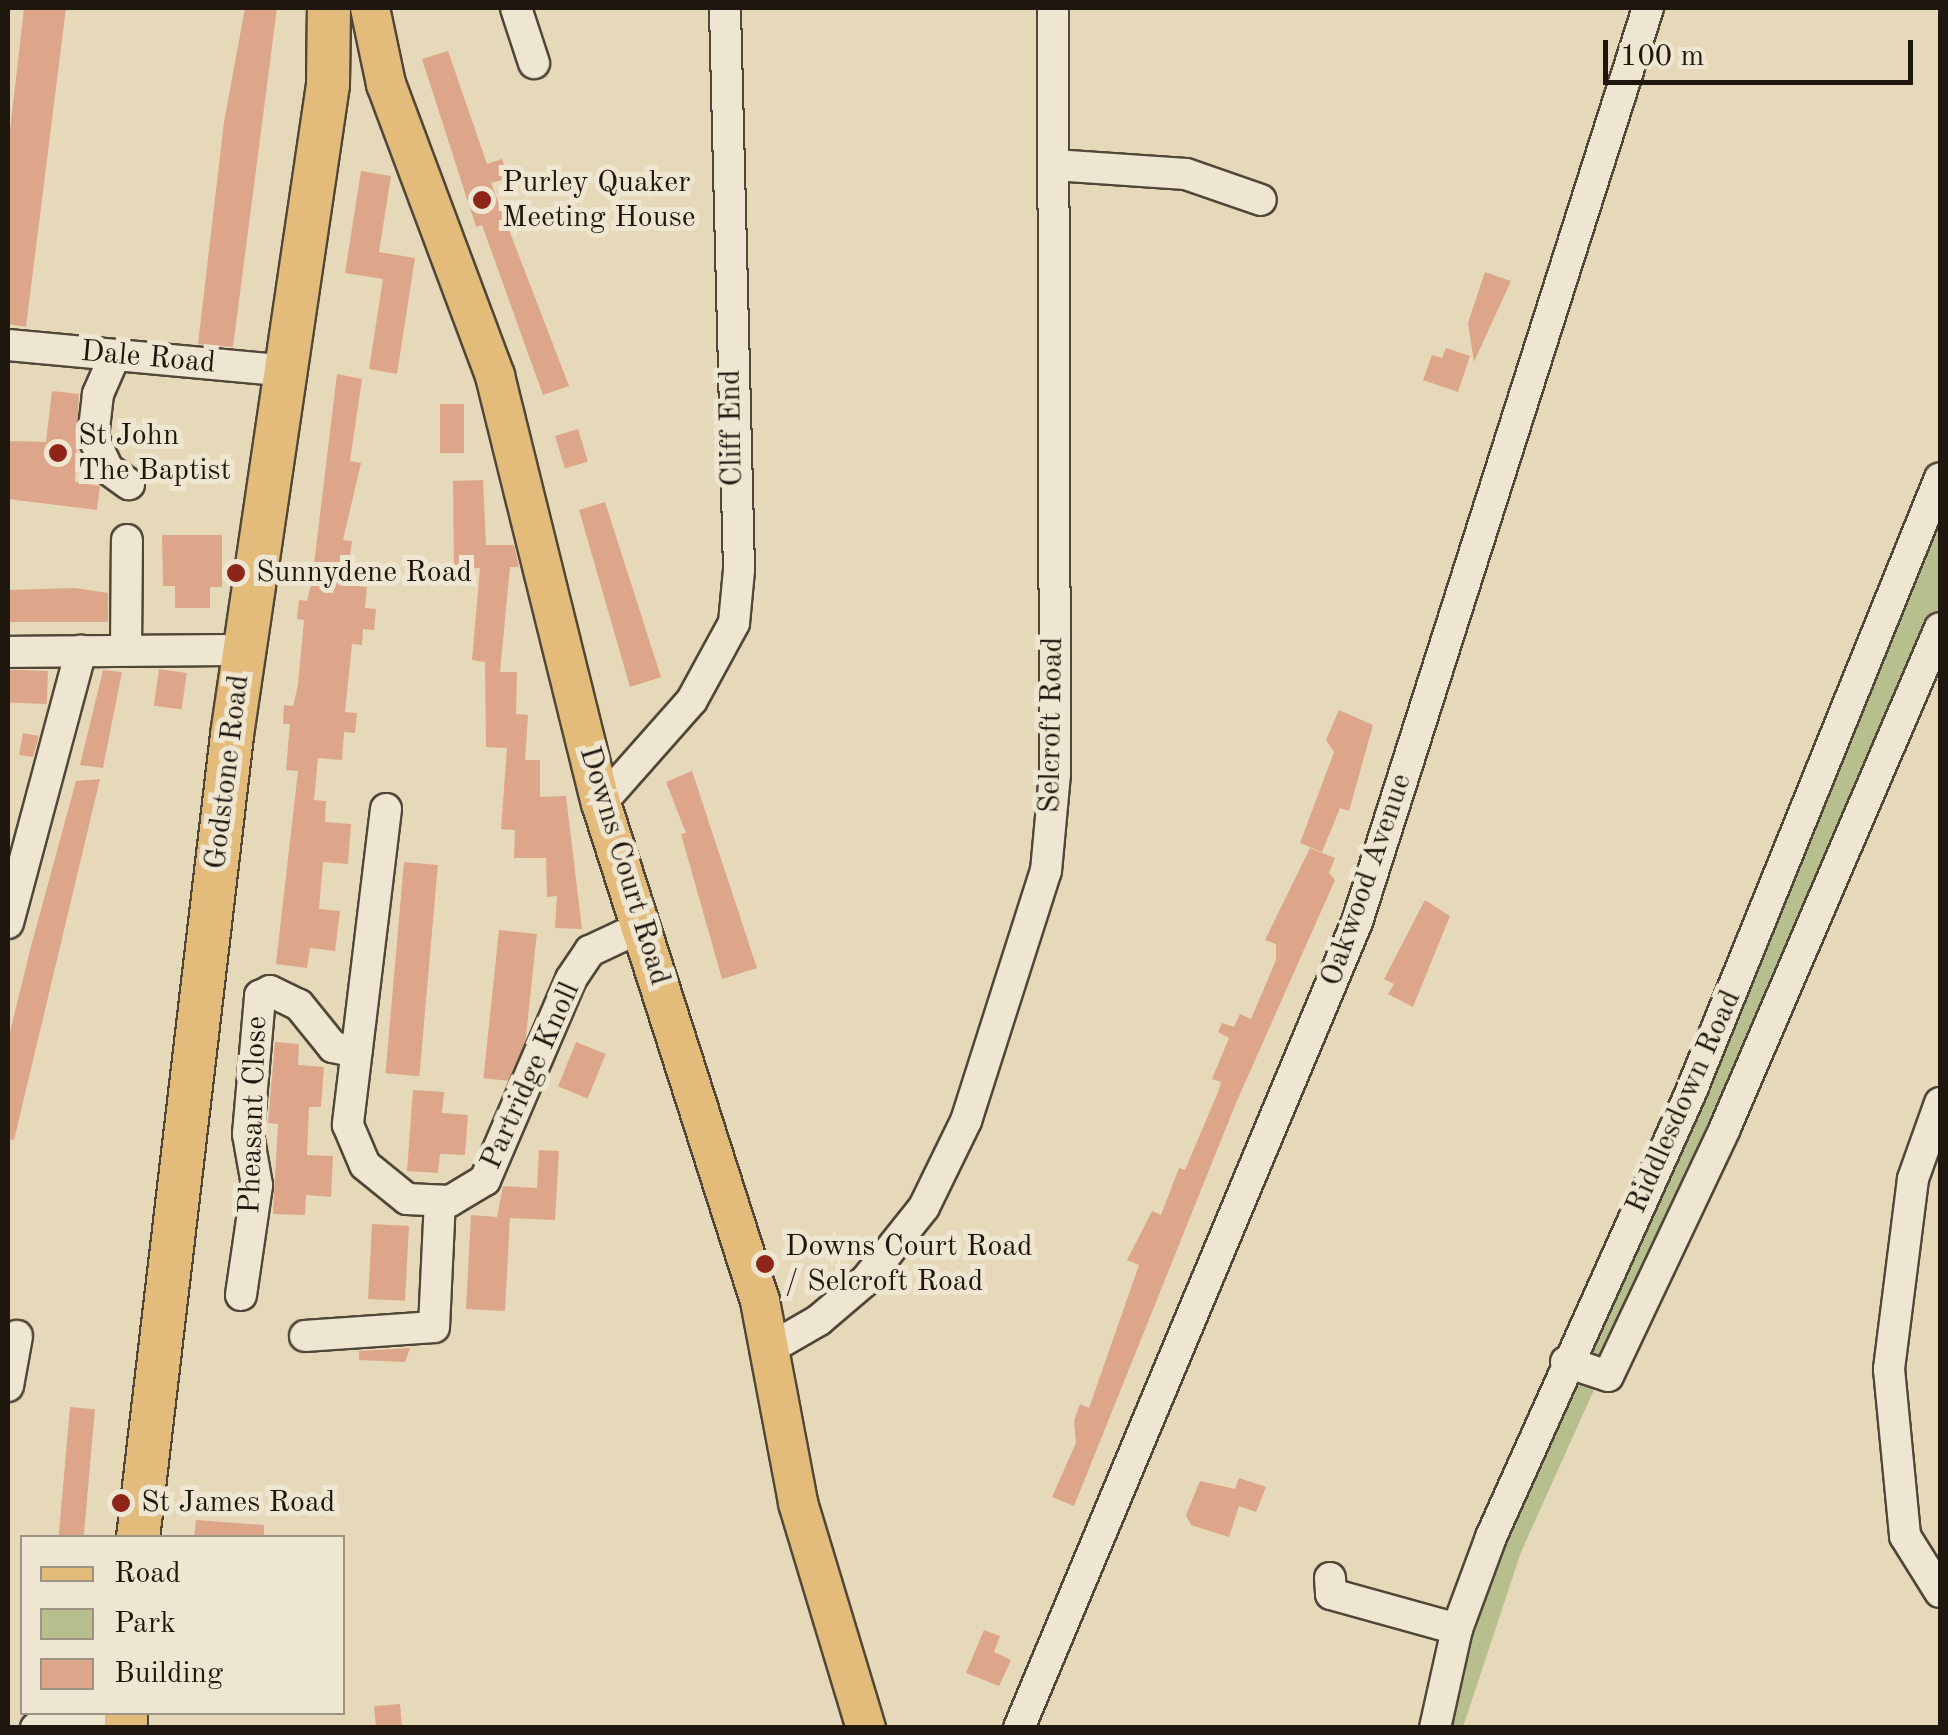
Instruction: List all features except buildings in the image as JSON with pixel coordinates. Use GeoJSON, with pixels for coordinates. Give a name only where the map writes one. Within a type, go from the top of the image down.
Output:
{"type":"FeatureCollection","features":[{"type":"Feature","properties":{"kind":"highway","name":"Godstone Road"},"geometry":{"type":"LineString","coordinates":[[138,1535],[152,1380],[244,650],[289,371],[328,85],[330,8]]}},
{"type":"Feature","properties":{"kind":"main road","name":"Downs Court Road"},"geometry":{"type":"LineString","coordinates":[[370,8],[386,84],[495,376],[601,803],[746,1252],[769,1348],[798,1503],[866,1728]]}},
{"type":"Feature","properties":{"kind":"street"},"geometry":{"type":"LineString","coordinates":[[516,8],[534,63]]}},
{"type":"Feature","properties":{"kind":"street","name":"Cliff End"},"geometry":{"type":"LineString","coordinates":[[601,803],[692,700],[734,624],[738,570],[725,8]]}},
{"type":"Feature","properties":{"kind":"street","name":"Selcroft Road"},"geometry":{"type":"LineString","coordinates":[[769,1348],[819,1320],[866,1280],[924,1207],[966,1122],[1046,871],[1054,774],[1053,8]]}},
{"type":"Feature","properties":{"kind":"street","name":"Oakwood Avenue"},"geometry":{"type":"LineString","coordinates":[[1019,1728],[1358,922],[1648,8]]}},
{"type":"Feature","properties":{"kind":"street"},"geometry":{"type":"LineString","coordinates":[[1054,165],[1186,174],[1261,200]]}},
{"type":"Feature","properties":{"kind":"street","name":"Dale Road"},"geometry":{"type":"LineString","coordinates":[[8,345],[289,371]]}},
{"type":"Feature","properties":{"kind":"street"},"geometry":{"type":"LineString","coordinates":[[115,355],[98,394],[93,437],[108,469],[129,484]]}},
{"type":"Feature","properties":{"kind":"street","name":"Riddlesdown Road"},"geometry":{"type":"LineString","coordinates":[[1435,1728],[1457,1629],[1566,1362],[1692,1089],[1940,478]]}},
{"type":"Feature","properties":{"kind":"street"},"geometry":{"type":"LineString","coordinates":[[126,650],[127,540]]}},
{"type":"Feature","properties":{"kind":"street"},"geometry":{"type":"LineString","coordinates":[[1566,1362],[1608,1376],[1724,1128],[1792,961],[1940,628]]}},
{"type":"Feature","properties":{"kind":"street"},"geometry":{"type":"LineString","coordinates":[[8,922],[14,876],[81,650]]}},
{"type":"Feature","properties":{"kind":"street"},"geometry":{"type":"LineString","coordinates":[[8,652],[244,650]]}},
{"type":"Feature","properties":{"kind":"street"},"geometry":{"type":"LineString","coordinates":[[304,1336],[434,1327],[440,1202],[395,1192],[357,1154],[348,1126],[386,810]]}},
{"type":"Feature","properties":{"kind":"street"},"geometry":{"type":"LineString","coordinates":[[1772,896],[1792,961]]}},
{"type":"Feature","properties":{"kind":"street","name":"Partridge Knoll"},"geometry":{"type":"LineString","coordinates":[[440,1202],[475,1190],[492,1168],[572,979],[590,951],[641,927]]}},
{"type":"Feature","properties":{"kind":"street","name":"Pheasant Close"},"geometry":{"type":"LineString","coordinates":[[241,1295],[257,1184],[248,1134],[260,996],[270,991],[299,1004],[333,1047],[356,1052]]}},
{"type":"Feature","properties":{"kind":"street"},"geometry":{"type":"LineString","coordinates":[[1940,1104],[1913,1179],[1889,1369],[1905,1536],[1940,1592]]}},
{"type":"Feature","properties":{"kind":"street"},"geometry":{"type":"LineString","coordinates":[[8,1386],[17,1336]]}},
{"type":"Feature","properties":{"kind":"street"},"geometry":{"type":"LineString","coordinates":[[1332,1594],[1457,1629]]}},
{"type":"Feature","properties":{"kind":"street"},"geometry":{"type":"LineString","coordinates":[[36,1728],[95,1727]]}},
{"type":"Feature","properties":{"kind":"green space"},"geometry":{"type":"Polygon","coordinates":[[[1940,502],[1940,603],[1906,697],[1521,1552],[1463,1727],[1445,1728],[1466,1632],[1940,502]]]}},
{"type":"Feature","properties":{"kind":"place","name":"Purley Quaker Meeting House"},"geometry":{"type":"Point","coordinates":[482,200]}},
{"type":"Feature","properties":{"kind":"place","name":"St John The Baptist"},"geometry":{"type":"Point","coordinates":[58,453]}},
{"type":"Feature","properties":{"kind":"place","name":"Sunnydene Road"},"geometry":{"type":"Point","coordinates":[236,573]}},
{"type":"Feature","properties":{"kind":"place","name":"Downs Court Road / Selcroft Road"},"geometry":{"type":"Point","coordinates":[765,1264]}},
{"type":"Feature","properties":{"kind":"place","name":"St James Road"},"geometry":{"type":"Point","coordinates":[121,1503]}}]}
